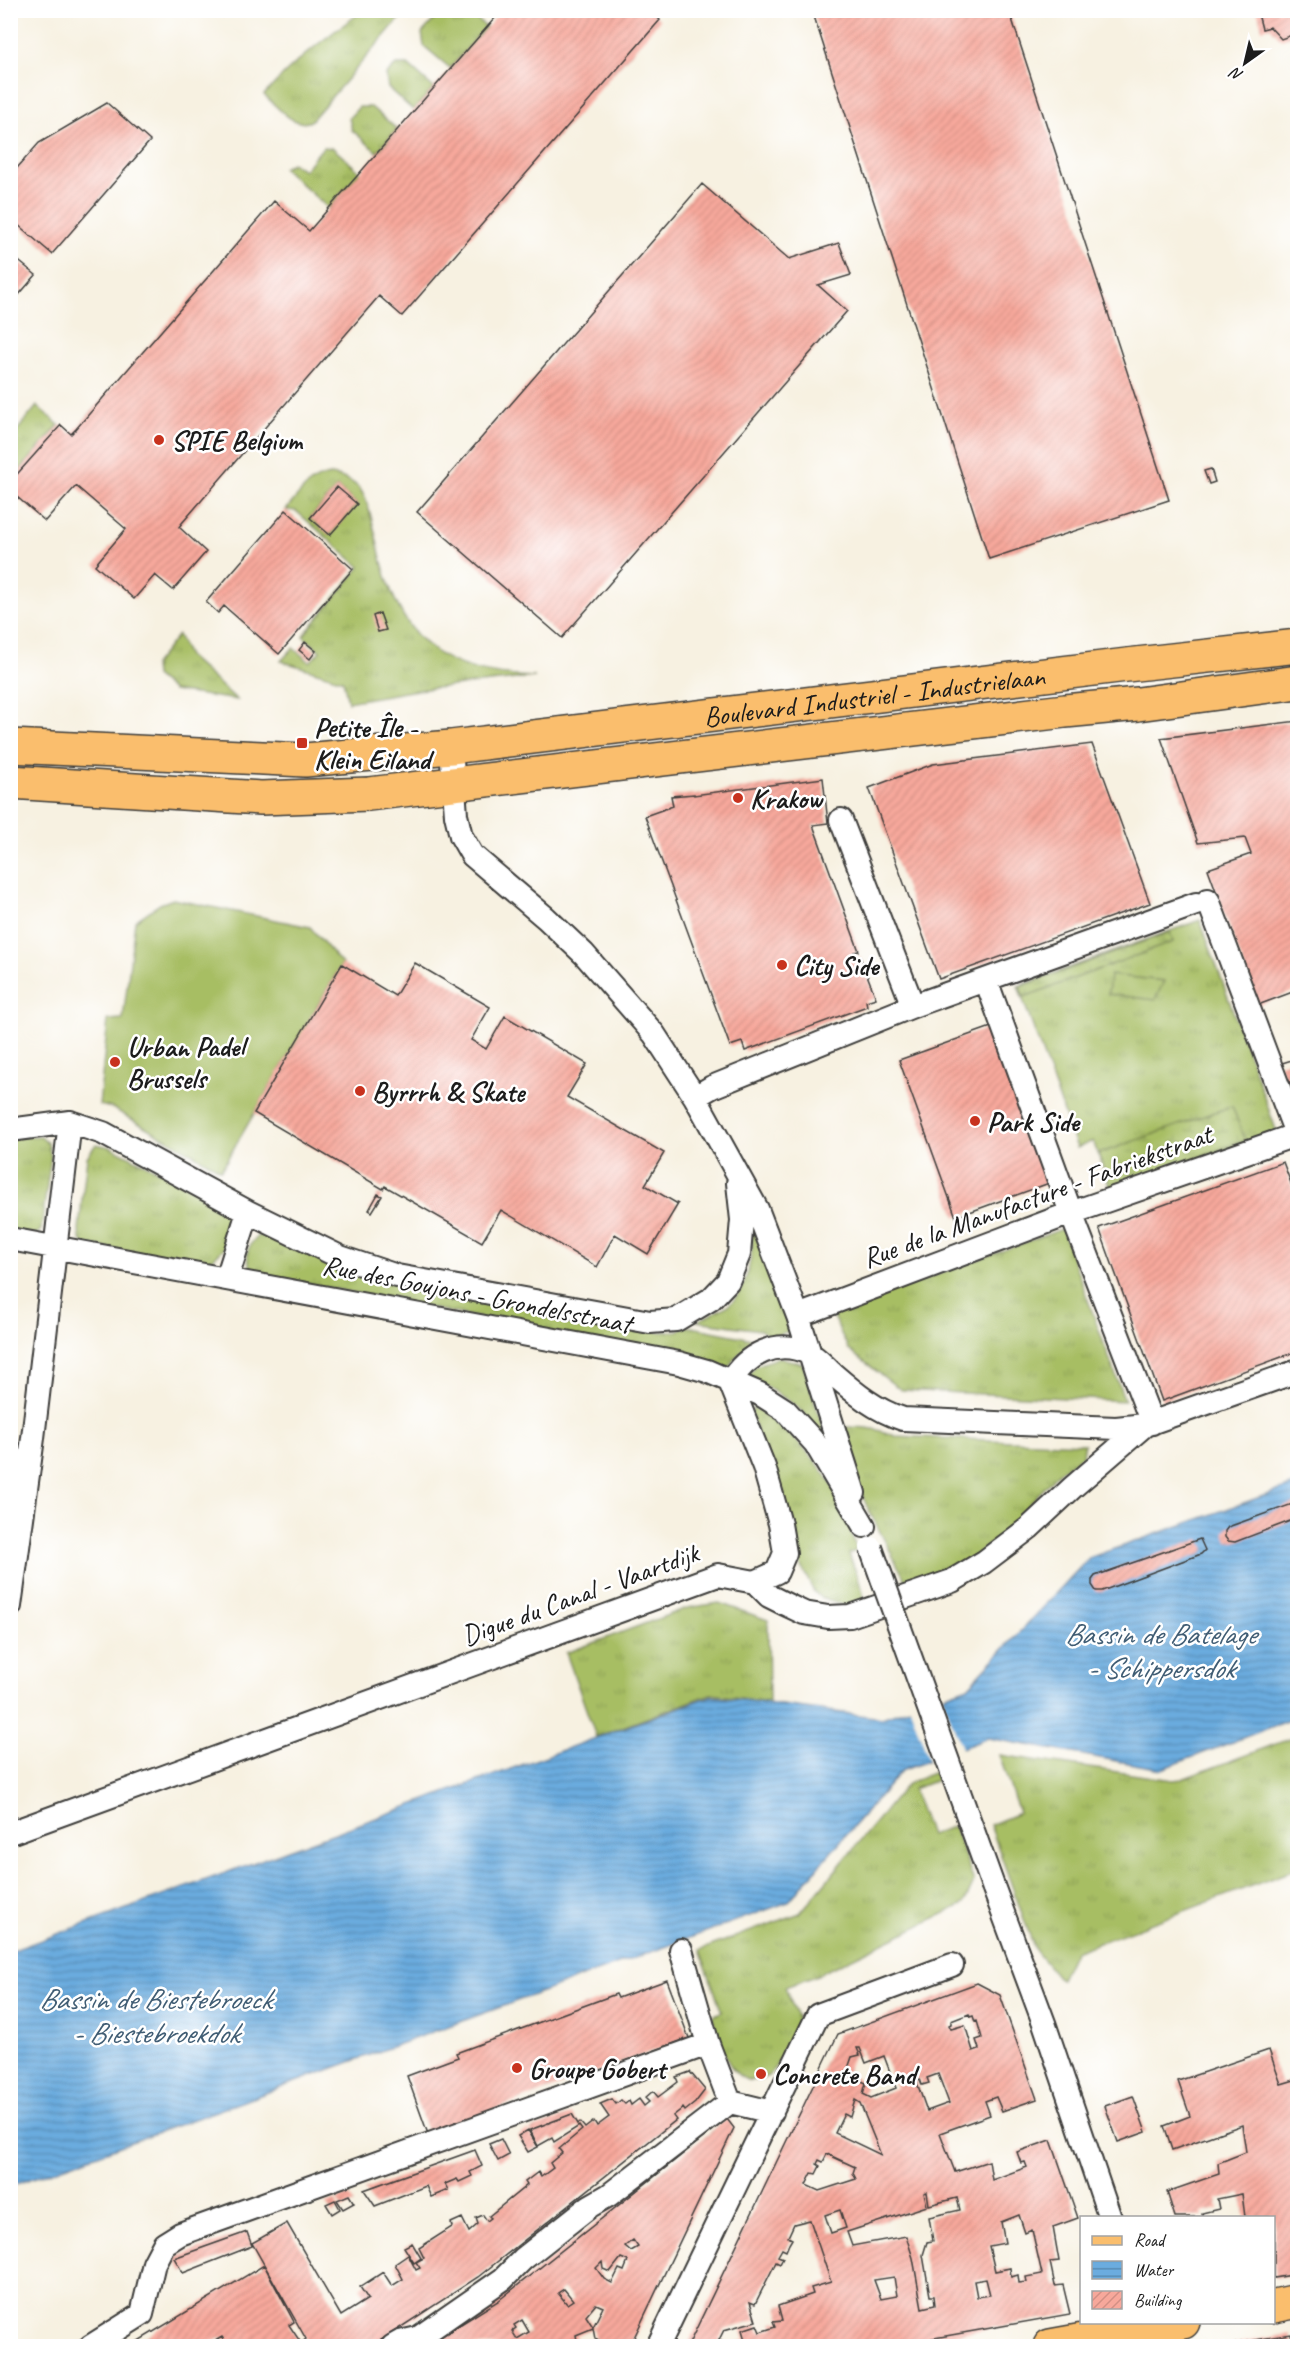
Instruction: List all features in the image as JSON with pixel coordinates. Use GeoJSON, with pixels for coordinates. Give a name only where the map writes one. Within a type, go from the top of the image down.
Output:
{"type":"FeatureCollection","features":[{"type":"Feature","properties":{"kind":"main road","name":"Boulevard Industriel - Industrielaan"},"geometry":{"type":"LineString","coordinates":[[10,746],[305,760],[451,747],[1115,666],[1298,646]]}},
{"type":"Feature","properties":{"kind":"main road","name":"Boulevard Industriel - Industrielaan"},"geometry":{"type":"LineString","coordinates":[[10,782],[261,798],[369,794],[1138,704],[1298,682]]}},
{"type":"Feature","properties":{"kind":"main road"},"geometry":{"type":"LineString","coordinates":[[1275,2306],[1298,2301]]}},
{"type":"Feature","properties":{"kind":"main road"},"geometry":{"type":"LineString","coordinates":[[1050,2346],[1150,2333],[1177,2324]]}},
{"type":"Feature","properties":{"kind":"street"},"geometry":{"type":"LineString","coordinates":[[451,747],[456,815],[461,836],[471,855],[546,918],[584,954],[654,1034],[695,1097],[757,1209],[798,1316],[837,1433],[871,1548],[1047,2034],[1110,2216]]}},
{"type":"Feature","properties":{"kind":"street"},"geometry":{"type":"LineString","coordinates":[[110,788],[112,751]]}},
{"type":"Feature","properties":{"kind":"street"},"geometry":{"type":"LineString","coordinates":[[841,820],[913,1006]]}},
{"type":"Feature","properties":{"kind":"street"},"geometry":{"type":"LineString","coordinates":[[695,1097],[712,1087],[913,1006],[1202,902],[1297,1136]]}},
{"type":"Feature","properties":{"kind":"street"},"geometry":{"type":"LineString","coordinates":[[755,1582],[777,1572],[785,1552],[780,1524],[764,1467],[730,1382],[745,1361],[756,1354],[777,1347],[793,1347],[810,1353],[859,1396],[883,1413],[903,1419],[1116,1428],[1148,1424],[986,980]]}},
{"type":"Feature","properties":{"kind":"street"},"geometry":{"type":"LineString","coordinates":[[10,1606],[70,1122]]}},
{"type":"Feature","properties":{"kind":"street","name":"Rue des Goujons - Grondelsstraat"},"geometry":{"type":"LineString","coordinates":[[10,1130],[70,1122],[103,1133],[248,1212],[340,1257],[397,1276],[650,1322],[675,1320],[711,1299],[728,1281],[739,1254],[742,1220],[737,1176]]}},
{"type":"Feature","properties":{"kind":"street","name":"Rue de la Manufacture - Fabriekstraat"},"geometry":{"type":"LineString","coordinates":[[798,1316],[1071,1213],[1297,1136]]}},
{"type":"Feature","properties":{"kind":"street"},"geometry":{"type":"LineString","coordinates":[[227,1278],[248,1212]]}},
{"type":"Feature","properties":{"kind":"street","name":"Rue des Goujons - Grondelsstraat"},"geometry":{"type":"LineString","coordinates":[[10,1239],[679,1363],[707,1371],[760,1394],[785,1410],[815,1443],[864,1526]]}},
{"type":"Feature","properties":{"kind":"street","name":"Digue du Canal - Vaartdijk"},"geometry":{"type":"LineString","coordinates":[[10,1833],[718,1575],[755,1582],[769,1596],[785,1604],[804,1613],[828,1617],[850,1616],[952,1581],[984,1562],[1029,1528],[1080,1480],[1148,1424],[1298,1371]]}},
{"type":"Feature","properties":{"kind":"street"},"geometry":{"type":"LineString","coordinates":[[681,1950],[708,2044],[730,2102]]}},
{"type":"Feature","properties":{"kind":"street"},"geometry":{"type":"LineString","coordinates":[[658,2346],[818,2016],[952,1965]]}},
{"type":"Feature","properties":{"kind":"street"},"geometry":{"type":"LineString","coordinates":[[91,2346],[142,2314],[154,2263],[164,2244],[180,2234],[708,2044]]}},
{"type":"Feature","properties":{"kind":"street"},"geometry":{"type":"LineString","coordinates":[[730,2102],[772,2112]]}},
{"type":"Feature","properties":{"kind":"street"},"geometry":{"type":"LineString","coordinates":[[393,2346],[418,2338],[503,2279],[523,2259],[590,2206],[609,2195],[730,2102]]}},
{"type":"Feature","properties":{"kind":"green space"},"geometry":{"type":"Polygon","coordinates":[[[364,10],[406,11],[311,121],[304,123],[292,119],[264,95],[311,50],[364,10]]]}},
{"type":"Feature","properties":{"kind":"green space"},"geometry":{"type":"Polygon","coordinates":[[[442,11],[467,11],[486,27],[450,68],[424,46],[422,33],[442,11]]]}},
{"type":"Feature","properties":{"kind":"green space"},"geometry":{"type":"Polygon","coordinates":[[[396,65],[408,65],[434,88],[413,110],[388,88],[386,75],[396,65]]]}},
{"type":"Feature","properties":{"kind":"green space"},"geometry":{"type":"Polygon","coordinates":[[[359,107],[371,107],[397,129],[377,152],[352,130],[349,118],[359,107]]]}},
{"type":"Feature","properties":{"kind":"green space"},"geometry":{"type":"Polygon","coordinates":[[[323,147],[333,148],[360,172],[328,208],[283,168],[292,163],[304,170],[323,147]]]}},
{"type":"Feature","properties":{"kind":"green space"},"geometry":{"type":"Polygon","coordinates":[[[37,406],[59,425],[11,480],[11,438],[37,406]]]}},
{"type":"Feature","properties":{"kind":"green space"},"geometry":{"type":"Polygon","coordinates":[[[323,476],[344,478],[356,485],[362,492],[371,516],[391,592],[403,616],[418,636],[435,651],[455,662],[478,670],[535,677],[417,690],[348,702],[343,680],[281,661],[293,648],[310,662],[320,651],[303,636],[360,567],[296,511],[286,510],[305,488],[323,476]],[[337,487],[310,518],[330,535],[357,504],[337,487]]]}},
{"type":"Feature","properties":{"kind":"green space"},"geometry":{"type":"Polygon","coordinates":[[[178,635],[188,656],[237,700],[173,691],[155,676],[154,665],[178,635]]]}},
{"type":"Feature","properties":{"kind":"green space"},"geometry":{"type":"Polygon","coordinates":[[[173,899],[310,927],[342,964],[221,1170],[112,1108],[99,1105],[108,1020],[123,1019],[135,921],[160,904],[173,899]]]}},
{"type":"Feature","properties":{"kind":"green space"},"geometry":{"type":"Polygon","coordinates":[[[1200,920],[1278,1135],[1111,1189],[1093,1141],[1077,1148],[1018,986],[1200,920]]]}},
{"type":"Feature","properties":{"kind":"green space"},"geometry":{"type":"Polygon","coordinates":[[[1170,932],[1173,942],[1024,997],[1020,987],[1170,932]]]}},
{"type":"Feature","properties":{"kind":"green space"},"geometry":{"type":"Polygon","coordinates":[[[1110,975],[1164,981],[1155,1000],[1108,994],[1110,975]]]}},
{"type":"Feature","properties":{"kind":"green space"},"geometry":{"type":"Polygon","coordinates":[[[1232,1106],[1245,1140],[1111,1189],[1098,1154],[1232,1106]]]}},
{"type":"Feature","properties":{"kind":"green space"},"geometry":{"type":"Polygon","coordinates":[[[40,1136],[48,1144],[51,1156],[41,1230],[37,1234],[11,1233],[11,1138],[40,1136]]]}},
{"type":"Feature","properties":{"kind":"green space"},"geometry":{"type":"Polygon","coordinates":[[[96,1144],[111,1147],[207,1195],[228,1215],[229,1229],[226,1246],[214,1258],[194,1266],[84,1244],[80,1239],[79,1230],[87,1157],[96,1144]]]}},
{"type":"Feature","properties":{"kind":"green space"},"geometry":{"type":"Polygon","coordinates":[[[751,1222],[792,1330],[771,1337],[760,1330],[697,1321],[727,1306],[741,1290],[751,1255],[751,1222]]]}},
{"type":"Feature","properties":{"kind":"green space"},"geometry":{"type":"Polygon","coordinates":[[[1062,1229],[1125,1401],[901,1390],[849,1350],[831,1313],[1062,1229]]]}},
{"type":"Feature","properties":{"kind":"green space"},"geometry":{"type":"Polygon","coordinates":[[[263,1231],[326,1257],[659,1332],[678,1331],[687,1326],[762,1341],[742,1351],[729,1368],[255,1273],[248,1261],[248,1250],[253,1240],[263,1231]]]}},
{"type":"Feature","properties":{"kind":"green space"},"geometry":{"type":"Polygon","coordinates":[[[779,1357],[803,1364],[826,1437],[822,1437],[808,1417],[799,1409],[750,1377],[755,1366],[779,1357]]]}},
{"type":"Feature","properties":{"kind":"green space"},"geometry":{"type":"Polygon","coordinates":[[[753,1407],[804,1448],[833,1486],[857,1550],[849,1554],[866,1606],[847,1606],[821,1598],[814,1592],[791,1545],[751,1414],[753,1407]]]}},
{"type":"Feature","properties":{"kind":"green space"},"geometry":{"type":"Polygon","coordinates":[[[844,1427],[870,1428],[895,1436],[1085,1444],[1083,1455],[1059,1472],[998,1538],[958,1569],[910,1589],[869,1511],[852,1472],[844,1427]]]}},
{"type":"Feature","properties":{"kind":"green space"},"geometry":{"type":"Polygon","coordinates":[[[719,1603],[768,1620],[769,1702],[711,1694],[596,1737],[566,1653],[687,1608],[719,1603]]]}},
{"type":"Feature","properties":{"kind":"green space"},"geometry":{"type":"Polygon","coordinates":[[[1297,1736],[1297,1869],[1074,1952],[1061,1979],[1057,1977],[1035,1950],[990,1825],[1019,1813],[999,1755],[1173,1780],[1182,1779],[1297,1736]]]}},
{"type":"Feature","properties":{"kind":"green space"},"geometry":{"type":"Polygon","coordinates":[[[934,1772],[937,1780],[913,1789],[930,1835],[954,1826],[974,1882],[964,1904],[813,1977],[785,1987],[798,2019],[780,2059],[772,2073],[764,2078],[747,2080],[739,2075],[726,2058],[718,2036],[712,2016],[722,2012],[700,1950],[800,1913],[907,1784],[934,1772]]]}},
{"type":"Feature","properties":{"kind":"water","name":"Bassin de Biestebroeck - Biestebroekdok"},"geometry":{"type":"Polygon","coordinates":[[[1297,1484],[1297,1717],[1162,1769],[988,1738],[901,1771],[788,1902],[11,2186],[11,1951],[711,1696],[882,1718],[968,1687],[1089,1558],[1297,1484]]]}},
{"type":"Feature","properties":{"kind":"pier"},"geometry":{"type":"Polygon","coordinates":[[[941,1694],[963,1751],[930,1763],[909,1705],[941,1694]]]}},
{"type":"Feature","properties":{"kind":"building"},"geometry":{"type":"Polygon","coordinates":[[[502,10],[650,10],[660,20],[402,316],[379,296],[182,523],[179,527],[206,552],[173,590],[155,575],[134,599],[95,565],[126,529],[76,486],[45,521],[10,491],[10,482],[61,425],[71,434],[76,429],[274,201],[309,231],[502,10]]]}},
{"type":"Feature","properties":{"kind":"building"},"geometry":{"type":"Polygon","coordinates":[[[812,10],[1009,10],[1169,500],[989,559],[812,10]]]}},
{"type":"Feature","properties":{"kind":"building"},"geometry":{"type":"Polygon","coordinates":[[[1257,10],[1298,10],[1298,33],[1281,39],[1270,27],[1262,29],[1257,10]]]}},
{"type":"Feature","properties":{"kind":"building"},"geometry":{"type":"Polygon","coordinates":[[[107,103],[150,141],[52,254],[10,218],[10,176],[39,143],[107,103]]]}},
{"type":"Feature","properties":{"kind":"building"},"geometry":{"type":"Polygon","coordinates":[[[702,184],[789,259],[839,243],[851,275],[818,285],[847,311],[562,638],[417,512],[702,184]]]}},
{"type":"Feature","properties":{"kind":"building"},"geometry":{"type":"Polygon","coordinates":[[[10,254],[36,275],[10,305],[10,254]]]}},
{"type":"Feature","properties":{"kind":"building"},"geometry":{"type":"Polygon","coordinates":[[[1211,469],[1215,482],[1209,484],[1204,471],[1211,469]]]}},
{"type":"Feature","properties":{"kind":"building"},"geometry":{"type":"Polygon","coordinates":[[[337,487],[357,504],[330,535],[310,518],[337,487]]]}},
{"type":"Feature","properties":{"kind":"building"},"geometry":{"type":"Polygon","coordinates":[[[286,510],[353,569],[279,654],[224,606],[218,613],[206,602],[286,510]]]}},
{"type":"Feature","properties":{"kind":"building"},"geometry":{"type":"Polygon","coordinates":[[[380,613],[386,630],[378,632],[373,616],[380,613]]]}},
{"type":"Feature","properties":{"kind":"building"},"geometry":{"type":"Polygon","coordinates":[[[305,642],[316,651],[310,659],[299,650],[305,642]]]}},
{"type":"Feature","properties":{"kind":"building"},"geometry":{"type":"Polygon","coordinates":[[[1298,721],[1298,990],[1258,1005],[1208,869],[1251,854],[1245,838],[1198,843],[1161,738],[1298,721]]]}},
{"type":"Feature","properties":{"kind":"building"},"geometry":{"type":"Polygon","coordinates":[[[1092,744],[1150,903],[939,979],[869,788],[933,764],[1092,744]]]}},
{"type":"Feature","properties":{"kind":"building"},"geometry":{"type":"Polygon","coordinates":[[[823,778],[828,823],[813,825],[859,951],[854,952],[857,958],[860,957],[876,998],[866,1001],[867,1006],[745,1051],[742,1042],[730,1046],[645,816],[673,806],[671,796],[823,778]]]}},
{"type":"Feature","properties":{"kind":"building"},"geometry":{"type":"Polygon","coordinates":[[[415,963],[490,1007],[471,1040],[486,1049],[505,1016],[587,1064],[567,1097],[664,1153],[645,1185],[678,1204],[648,1254],[615,1234],[597,1267],[501,1210],[482,1242],[385,1186],[383,1189],[254,1113],[342,964],[395,996],[415,963]]]}},
{"type":"Feature","properties":{"kind":"building"},"geometry":{"type":"Polygon","coordinates":[[[1298,1008],[1298,1032],[1297,1033],[1291,1015],[1298,1008]]]}},
{"type":"Feature","properties":{"kind":"building","name":"Park Side"},"geometry":{"type":"Polygon","coordinates":[[[994,1026],[1052,1182],[956,1217],[899,1060],[994,1026]]]}},
{"type":"Feature","properties":{"kind":"building"},"geometry":{"type":"Polygon","coordinates":[[[1298,1058],[1298,1093],[1290,1096],[1279,1064],[1298,1058]]]}},
{"type":"Feature","properties":{"kind":"building"},"geometry":{"type":"Polygon","coordinates":[[[1283,1162],[1298,1202],[1298,1351],[1162,1401],[1099,1228],[1283,1162]]]}},
{"type":"Feature","properties":{"kind":"building"},"geometry":{"type":"Polygon","coordinates":[[[378,1194],[382,1196],[372,1212],[369,1210],[378,1194]]]}},
{"type":"Feature","properties":{"kind":"building"},"geometry":{"type":"Polygon","coordinates":[[[1298,1502],[1298,1518],[1235,1542],[1228,1541],[1225,1537],[1228,1527],[1298,1502]]]}},
{"type":"Feature","properties":{"kind":"building"},"geometry":{"type":"Polygon","coordinates":[[[1200,1539],[1205,1550],[1201,1554],[1102,1591],[1096,1591],[1092,1585],[1095,1576],[1200,1539]]]}},
{"type":"Feature","properties":{"kind":"building"},"geometry":{"type":"Polygon","coordinates":[[[667,1980],[689,2038],[428,2134],[407,2076],[458,2057],[456,2053],[616,1994],[618,1998],[667,1980]]]}},
{"type":"Feature","properties":{"kind":"building"},"geometry":{"type":"Polygon","coordinates":[[[977,1983],[1000,1995],[1037,2099],[1002,2111],[996,2097],[985,2101],[990,2115],[940,2133],[955,2172],[989,2161],[992,2180],[1027,2167],[1025,2162],[1021,2163],[1017,2152],[1051,2140],[1078,2218],[1053,2227],[1059,2261],[1050,2262],[1055,2286],[1063,2285],[1070,2314],[889,2346],[688,2346],[838,2034],[977,1983]],[[969,2014],[951,2021],[949,2025],[951,2029],[965,2025],[973,2051],[979,2049],[976,2040],[982,2038],[977,2021],[975,2022],[973,2016],[970,2017],[969,2014]],[[857,2048],[860,2055],[852,2057],[846,2074],[866,2083],[863,2094],[871,2098],[896,2088],[884,2056],[866,2063],[860,2048],[857,2048]],[[938,2074],[927,2078],[929,2083],[922,2085],[920,2079],[916,2080],[927,2111],[949,2103],[938,2074]],[[855,2100],[850,2117],[844,2114],[835,2133],[881,2155],[860,2103],[855,2100]],[[827,2154],[823,2162],[819,2160],[817,2164],[820,2166],[816,2174],[812,2173],[806,2185],[819,2191],[856,2179],[853,2173],[855,2167],[827,2154]],[[927,2192],[924,2193],[927,2206],[847,2232],[852,2246],[906,2236],[913,2258],[922,2308],[935,2305],[934,2296],[930,2296],[923,2255],[927,2242],[933,2241],[929,2217],[960,2210],[957,2198],[929,2205],[927,2192]],[[840,2210],[825,2215],[831,2233],[846,2228],[840,2210]],[[1019,2215],[1001,2222],[1005,2243],[989,2246],[995,2271],[1010,2268],[1011,2277],[1018,2275],[1019,2283],[1027,2282],[1026,2277],[1042,2274],[1032,2230],[1025,2233],[1019,2215]],[[810,2220],[794,2224],[788,2237],[792,2239],[786,2251],[782,2249],[778,2256],[783,2258],[780,2264],[776,2262],[755,2304],[750,2302],[756,2321],[724,2330],[719,2340],[729,2345],[745,2340],[742,2330],[757,2325],[760,2332],[775,2327],[773,2322],[782,2321],[778,2306],[813,2294],[811,2288],[831,2282],[810,2220]],[[894,2277],[874,2280],[881,2299],[897,2296],[894,2277]],[[986,2279],[974,2281],[977,2297],[990,2295],[986,2279]]]}},
{"type":"Feature","properties":{"kind":"building"},"geometry":{"type":"Polygon","coordinates":[[[1269,2050],[1281,2084],[1298,2079],[1298,2274],[1275,2278],[1275,2216],[1245,2216],[1242,2194],[1217,2199],[1219,2209],[1202,2213],[1203,2216],[1175,2216],[1167,2192],[1219,2174],[1218,2163],[1246,2152],[1242,2125],[1172,2150],[1164,2126],[1190,2116],[1178,2081],[1269,2050]]]}},
{"type":"Feature","properties":{"kind":"building"},"geometry":{"type":"Polygon","coordinates":[[[690,2072],[705,2090],[695,2103],[685,2111],[683,2108],[673,2116],[676,2120],[478,2277],[372,2346],[228,2346],[222,2337],[206,2346],[130,2346],[264,2265],[294,2322],[289,2325],[301,2343],[306,2339],[252,2243],[287,2223],[341,2316],[368,2299],[360,2287],[383,2272],[392,2286],[403,2279],[395,2264],[408,2255],[416,2270],[420,2268],[416,2262],[424,2258],[419,2248],[452,2227],[451,2223],[462,2218],[469,2232],[478,2224],[476,2218],[483,2215],[487,2221],[491,2218],[489,2216],[527,2185],[525,2182],[538,2172],[541,2177],[553,2168],[550,2163],[562,2153],[559,2149],[582,2130],[579,2126],[554,2142],[552,2138],[538,2146],[530,2130],[572,2114],[578,2124],[580,2122],[585,2128],[594,2121],[597,2126],[609,2117],[600,2104],[612,2099],[616,2104],[621,2100],[625,2104],[629,2101],[631,2105],[639,2099],[644,2106],[649,2102],[645,2098],[653,2091],[658,2097],[678,2082],[676,2077],[690,2072]]]}},
{"type":"Feature","properties":{"kind":"building"},"geometry":{"type":"Polygon","coordinates":[[[1133,2096],[1146,2132],[1118,2142],[1105,2106],[1133,2096]]]}},
{"type":"Feature","properties":{"kind":"building"},"geometry":{"type":"Polygon","coordinates":[[[727,2119],[734,2128],[630,2346],[600,2346],[602,2343],[595,2339],[593,2328],[576,2335],[578,2346],[426,2346],[498,2301],[727,2119]],[[633,2240],[625,2246],[631,2251],[638,2247],[633,2240]],[[621,2258],[610,2272],[603,2269],[602,2262],[596,2268],[604,2279],[612,2283],[619,2269],[624,2271],[628,2261],[621,2258]],[[564,2289],[558,2293],[567,2304],[573,2300],[564,2289]],[[596,2304],[586,2316],[593,2327],[603,2307],[596,2304]],[[522,2320],[514,2325],[516,2328],[512,2331],[517,2339],[529,2332],[522,2320]]]}},
{"type":"Feature","properties":{"kind":"building"},"geometry":{"type":"Polygon","coordinates":[[[528,2130],[538,2147],[528,2152],[518,2136],[528,2130]]]}},
{"type":"Feature","properties":{"kind":"building"},"geometry":{"type":"Polygon","coordinates":[[[501,2139],[509,2155],[498,2161],[489,2144],[501,2139]]]}},
{"type":"Feature","properties":{"kind":"building"},"geometry":{"type":"Polygon","coordinates":[[[475,2150],[482,2166],[470,2172],[472,2176],[459,2182],[457,2179],[445,2184],[448,2190],[431,2197],[426,2186],[375,2206],[364,2190],[475,2150]]]}},
{"type":"Feature","properties":{"kind":"building"},"geometry":{"type":"Polygon","coordinates":[[[349,2195],[354,2203],[343,2209],[337,2200],[349,2195]]]}},
{"type":"Feature","properties":{"kind":"building"},"geometry":{"type":"Polygon","coordinates":[[[335,2200],[340,2209],[332,2214],[326,2204],[335,2200]]]}},
{"type":"Feature","properties":{"kind":"building"},"geometry":{"type":"Polygon","coordinates":[[[247,2232],[252,2246],[183,2273],[174,2258],[247,2232]]]}},
{"type":"Feature","properties":{"kind":"building"},"geometry":{"type":"Polygon","coordinates":[[[412,2243],[421,2258],[414,2263],[404,2247],[412,2243]]]}},
{"type":"Feature","properties":{"kind":"building"},"geometry":{"type":"Polygon","coordinates":[[[1291,2334],[1293,2346],[1227,2345],[1291,2334]]]}},
{"type":"Feature","properties":{"kind":"place","name":"SPIE Belgium"},"geometry":{"type":"Point","coordinates":[159,440]}},
{"type":"Feature","properties":{"kind":"place","name":"Petite Île - Klein Eiland"},"geometry":{"type":"Point","coordinates":[302,743]}},
{"type":"Feature","properties":{"kind":"place","name":"Krakow"},"geometry":{"type":"Point","coordinates":[738,798]}},
{"type":"Feature","properties":{"kind":"place","name":"City Side"},"geometry":{"type":"Point","coordinates":[782,965]}},
{"type":"Feature","properties":{"kind":"place","name":"Urban Padel Brussels"},"geometry":{"type":"Point","coordinates":[115,1062]}},
{"type":"Feature","properties":{"kind":"place","name":"Byrrrh & Skate"},"geometry":{"type":"Point","coordinates":[360,1091]}},
{"type":"Feature","properties":{"kind":"place","name":"Park Side"},"geometry":{"type":"Point","coordinates":[975,1121]}},
{"type":"Feature","properties":{"kind":"place","name":"Groupe Gobert"},"geometry":{"type":"Point","coordinates":[517,2068]}},
{"type":"Feature","properties":{"kind":"place","name":"Concrete Band"},"geometry":{"type":"Point","coordinates":[761,2074]}},
{"type":"Feature","properties":{"kind":"water label","name":"Bassin de Batelage - Schippersdok"},"geometry":{"type":"Point","coordinates":[1160,1651]}}]}
